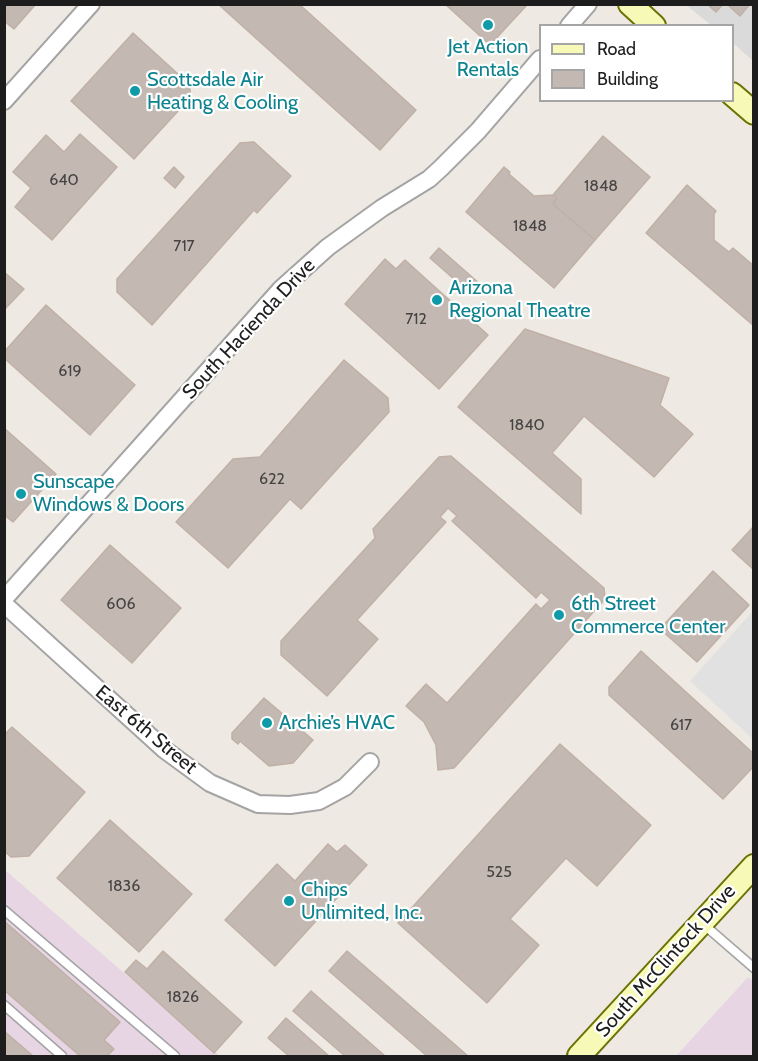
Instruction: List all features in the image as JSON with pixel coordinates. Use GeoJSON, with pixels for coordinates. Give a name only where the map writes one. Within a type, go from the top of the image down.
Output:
{"type":"FeatureCollection","features":[{"type":"Feature","properties":{"kind":"main road"},"geometry":{"type":"LineString","coordinates":[[630,4],[652,24]]}},
{"type":"Feature","properties":{"kind":"main road"},"geometry":{"type":"LineString","coordinates":[[734,96],[753,113]]}},
{"type":"Feature","properties":{"kind":"main road","name":"South McClintock Drive"},"geometry":{"type":"LineString","coordinates":[[579,1056],[753,866]]}},
{"type":"Feature","properties":{"kind":"street"},"geometry":{"type":"LineString","coordinates":[[4,101],[91,4]]}},
{"type":"Feature","properties":{"kind":"street"},"geometry":{"type":"LineString","coordinates":[[571,24],[588,4]]}},
{"type":"Feature","properties":{"kind":"street","name":"South Hacienda Drive"},"geometry":{"type":"LineString","coordinates":[[4,601],[281,289],[328,247],[382,208],[429,179],[478,131],[539,59]]}},
{"type":"Feature","properties":{"kind":"street","name":"East 6th Street"},"geometry":{"type":"LineString","coordinates":[[4,601],[170,754],[210,783],[258,804],[290,805],[319,801],[345,787],[370,762]]}},
{"type":"Feature","properties":{"kind":"lane"},"geometry":{"type":"LineString","coordinates":[[4,910],[175,1056]]}},
{"type":"Feature","properties":{"kind":"lane"},"geometry":{"type":"LineString","coordinates":[[701,922],[753,968]]}},
{"type":"Feature","properties":{"kind":"lane"},"geometry":{"type":"LineString","coordinates":[[4,1005],[62,1056]]}},
{"type":"Feature","properties":{"kind":"shaded area"},"geometry":{"type":"Polygon","coordinates":[[[686,5],[753,5],[753,61],[734,44],[734,24],[710,24],[686,5]]]}},
{"type":"Feature","properties":{"kind":"shaded area"},"geometry":{"type":"Polygon","coordinates":[[[753,611],[753,739],[690,681],[753,611]]]}},
{"type":"Feature","properties":{"kind":"shaded area"},"geometry":{"type":"Polygon","coordinates":[[[5,870],[220,1056],[5,1056],[5,870]]]}},
{"type":"Feature","properties":{"kind":"shaded area"},"geometry":{"type":"Polygon","coordinates":[[[748,977],[751,980],[753,977],[753,1056],[676,1056],[748,977]]]}},
{"type":"Feature","properties":{"kind":"building"},"geometry":{"type":"Polygon","coordinates":[[[4,4],[36,4],[14,29],[4,21],[4,4]]]}},
{"type":"Feature","properties":{"kind":"building"},"geometry":{"type":"Polygon","coordinates":[[[218,4],[299,4],[416,110],[380,150],[218,4]]]}},
{"type":"Feature","properties":{"kind":"building","name":"Jet Action Rentals"},"geometry":{"type":"Polygon","coordinates":[[[445,4],[524,4],[526,6],[490,45],[445,4]]]}},
{"type":"Feature","properties":{"kind":"building"},"geometry":{"type":"Polygon","coordinates":[[[707,4],[723,4],[716,12],[707,4]]]}},
{"type":"Feature","properties":{"kind":"building"},"geometry":{"type":"Polygon","coordinates":[[[731,4],[750,4],[740,16],[729,6],[731,4]]]}},
{"type":"Feature","properties":{"kind":"building","name":"Scottsdale Air Heating & Cooling"},"geometry":{"type":"Polygon","coordinates":[[[133,33],[190,85],[190,98],[134,159],[71,101],[133,33]]]}},
{"type":"Feature","properties":{"kind":"building"},"geometry":{"type":"Polygon","coordinates":[[[80,134],[117,167],[52,240],[15,207],[31,188],[13,172],[46,135],[64,152],[80,134]]]}},
{"type":"Feature","properties":{"kind":"building"},"geometry":{"type":"Polygon","coordinates":[[[603,136],[650,177],[595,240],[553,204],[557,198],[553,195],[603,136]]]}},
{"type":"Feature","properties":{"kind":"building"},"geometry":{"type":"Polygon","coordinates":[[[254,142],[291,176],[257,213],[254,210],[152,325],[117,292],[117,279],[240,143],[254,142]]]}},
{"type":"Feature","properties":{"kind":"building"},"geometry":{"type":"Polygon","coordinates":[[[174,167],[184,177],[175,188],[164,178],[174,167]]]}},
{"type":"Feature","properties":{"kind":"building"},"geometry":{"type":"Polygon","coordinates":[[[504,167],[534,196],[553,195],[557,198],[553,204],[595,240],[554,288],[466,212],[504,167]]]}},
{"type":"Feature","properties":{"kind":"building"},"geometry":{"type":"Polygon","coordinates":[[[687,185],[716,211],[714,240],[729,252],[733,248],[754,266],[754,326],[646,233],[687,185]]]}},
{"type":"Feature","properties":{"kind":"building"},"geometry":{"type":"Polygon","coordinates":[[[439,248],[480,284],[471,294],[430,258],[439,248]]]}},
{"type":"Feature","properties":{"kind":"building"},"geometry":{"type":"Polygon","coordinates":[[[385,259],[396,269],[405,260],[488,335],[439,389],[345,304],[385,259]]]}},
{"type":"Feature","properties":{"kind":"building"},"geometry":{"type":"Polygon","coordinates":[[[4,272],[24,289],[4,310],[4,272]]]}},
{"type":"Feature","properties":{"kind":"building"},"geometry":{"type":"Polygon","coordinates":[[[46,305],[135,385],[90,435],[4,358],[4,352],[46,305]]]}},
{"type":"Feature","properties":{"kind":"building"},"geometry":{"type":"Polygon","coordinates":[[[525,329],[669,378],[660,405],[693,434],[654,477],[584,416],[552,453],[581,479],[581,514],[458,407],[525,329]]]}},
{"type":"Feature","properties":{"kind":"building"},"geometry":{"type":"Polygon","coordinates":[[[344,360],[388,398],[389,412],[301,509],[290,499],[228,568],[176,522],[233,459],[260,457],[344,360]]]}},
{"type":"Feature","properties":{"kind":"building","name":"Sunscape Windows & Doors"},"geometry":{"type":"Polygon","coordinates":[[[4,428],[56,474],[13,522],[4,515],[4,428]]]}},
{"type":"Feature","properties":{"kind":"building","name":"6th Street Commerce Center"},"geometry":{"type":"Polygon","coordinates":[[[451,456],[604,588],[605,599],[454,768],[438,770],[436,745],[424,722],[406,706],[426,684],[447,703],[536,604],[541,609],[550,600],[541,592],[536,598],[452,521],[457,516],[448,508],[440,517],[446,522],[357,620],[378,639],[327,696],[281,655],[281,641],[375,538],[373,529],[439,457],[451,456]]]}},
{"type":"Feature","properties":{"kind":"building"},"geometry":{"type":"Polygon","coordinates":[[[754,526],[754,570],[732,550],[754,526]]]}},
{"type":"Feature","properties":{"kind":"building"},"geometry":{"type":"Polygon","coordinates":[[[110,545],[181,608],[132,663],[61,600],[110,545]]]}},
{"type":"Feature","properties":{"kind":"building"},"geometry":{"type":"Polygon","coordinates":[[[713,571],[749,605],[697,662],[660,629],[713,571]]]}},
{"type":"Feature","properties":{"kind":"building"},"geometry":{"type":"Polygon","coordinates":[[[641,651],[754,754],[754,766],[723,799],[609,695],[609,687],[641,651]]]}},
{"type":"Feature","properties":{"kind":"building","name":"Archie’s HVAC"},"geometry":{"type":"Polygon","coordinates":[[[264,698],[313,740],[293,763],[269,766],[240,741],[238,744],[232,739],[232,733],[264,698]]]}},
{"type":"Feature","properties":{"kind":"building"},"geometry":{"type":"Polygon","coordinates":[[[12,727],[85,792],[29,856],[11,857],[4,851],[4,735],[12,727]]]}},
{"type":"Feature","properties":{"kind":"building"},"geometry":{"type":"Polygon","coordinates":[[[560,744],[651,825],[597,886],[566,858],[510,919],[539,945],[487,1003],[398,923],[560,744]]]}},
{"type":"Feature","properties":{"kind":"building"},"geometry":{"type":"Polygon","coordinates":[[[110,820],[192,894],[139,952],[57,878],[110,820]]]}},
{"type":"Feature","properties":{"kind":"building","name":"Chips Unlimited, Inc."},"geometry":{"type":"Polygon","coordinates":[[[328,844],[337,852],[345,845],[367,865],[275,966],[225,920],[277,864],[295,881],[328,844]]]}},
{"type":"Feature","properties":{"kind":"building"},"geometry":{"type":"Polygon","coordinates":[[[4,921],[120,1022],[104,1040],[114,1049],[107,1056],[80,1056],[4,990],[4,921]]]}},
{"type":"Feature","properties":{"kind":"building"},"geometry":{"type":"Polygon","coordinates":[[[163,951],[242,1022],[214,1053],[125,972],[136,960],[147,969],[163,951]]]}},
{"type":"Feature","properties":{"kind":"building"},"geometry":{"type":"Polygon","coordinates":[[[347,951],[468,1056],[427,1056],[329,971],[347,951]]]}},
{"type":"Feature","properties":{"kind":"building"},"geometry":{"type":"Polygon","coordinates":[[[311,991],[385,1056],[345,1056],[293,1011],[311,991]]]}},
{"type":"Feature","properties":{"kind":"building"},"geometry":{"type":"Polygon","coordinates":[[[286,1018],[329,1056],[289,1056],[268,1038],[286,1018]]]}},
{"type":"Feature","properties":{"kind":"building"},"geometry":{"type":"Polygon","coordinates":[[[4,1031],[33,1056],[4,1056],[4,1031]]]}},
{"type":"Feature","properties":{"kind":"place","name":"Jet Action Rentals"},"geometry":{"type":"Point","coordinates":[488,25]}},
{"type":"Feature","properties":{"kind":"place","name":"Scottsdale Air Heating & Cooling"},"geometry":{"type":"Point","coordinates":[135,91]}},
{"type":"Feature","properties":{"kind":"place","name":"Arizona Regional Theatre"},"geometry":{"type":"Point","coordinates":[437,300]}},
{"type":"Feature","properties":{"kind":"place","name":"Sunscape Windows & Doors"},"geometry":{"type":"Point","coordinates":[21,494]}},
{"type":"Feature","properties":{"kind":"place","name":"6th Street Commerce Center"},"geometry":{"type":"Point","coordinates":[559,615]}},
{"type":"Feature","properties":{"kind":"place","name":"Archie’s HVAC"},"geometry":{"type":"Point","coordinates":[267,723]}},
{"type":"Feature","properties":{"kind":"place","name":"Chips Unlimited, Inc."},"geometry":{"type":"Point","coordinates":[289,901]}}]}
